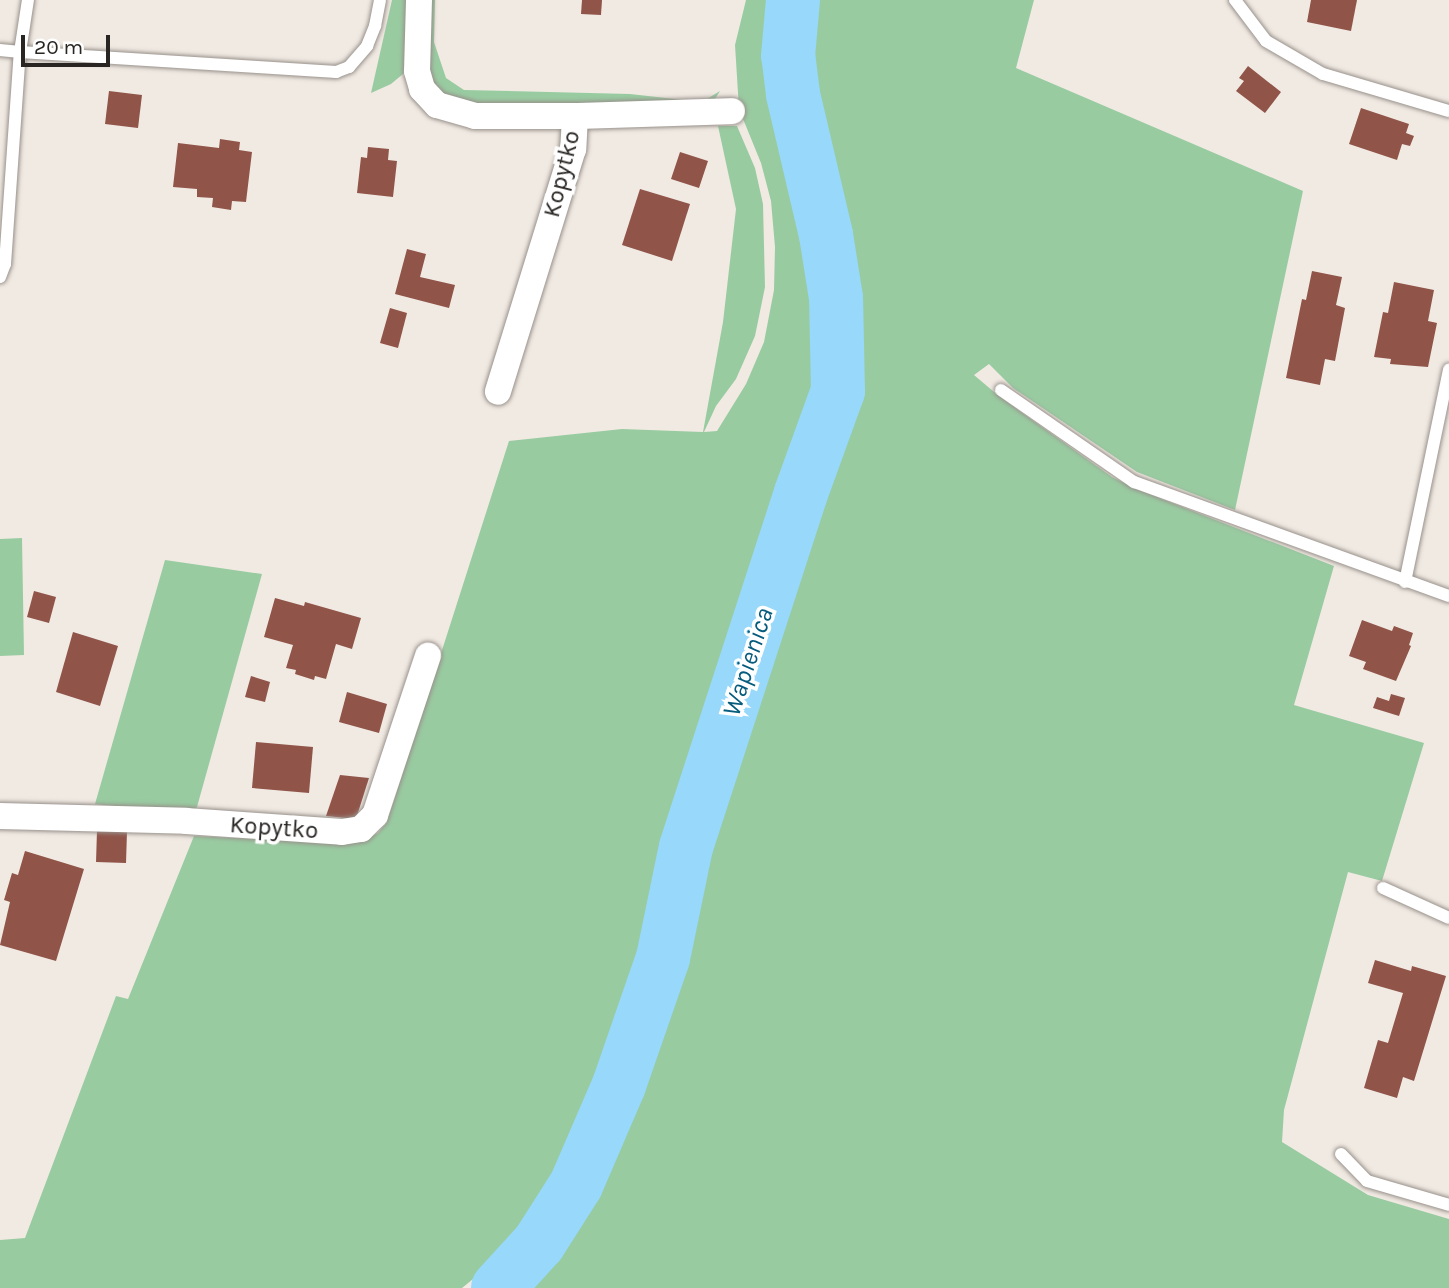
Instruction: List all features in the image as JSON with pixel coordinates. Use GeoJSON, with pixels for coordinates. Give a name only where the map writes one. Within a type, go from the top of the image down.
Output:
{"type":"FeatureCollection","features":[{"type":"Feature","properties":{"kind":"street","name":"Kopytko"},"geometry":{"type":"LineString","coordinates":[[419,0],[417,71],[422,89],[437,105],[475,116],[575,116],[573,149],[498,392]]}},
{"type":"Feature","properties":{"kind":"street"},"geometry":{"type":"LineString","coordinates":[[575,116],[732,111]]}},
{"type":"Feature","properties":{"kind":"street","name":"Kopytko"},"geometry":{"type":"LineString","coordinates":[[0,816],[186,821],[342,832],[361,830],[375,815],[428,656]]}},
{"type":"Feature","properties":{"kind":"lane"},"geometry":{"type":"LineString","coordinates":[[0,277],[5,264],[20,52],[28,0]]}},
{"type":"Feature","properties":{"kind":"lane"},"geometry":{"type":"LineString","coordinates":[[0,50],[336,72],[348,67],[367,46],[375,26],[380,0]]}},
{"type":"Feature","properties":{"kind":"lane"},"geometry":{"type":"LineString","coordinates":[[1235,0],[1266,41],[1323,74],[1449,111]]}},
{"type":"Feature","properties":{"kind":"lane"},"geometry":{"type":"LineString","coordinates":[[1405,582],[1449,369]]}},
{"type":"Feature","properties":{"kind":"lane"},"geometry":{"type":"LineString","coordinates":[[1001,390],[1134,482],[1449,596]]}},
{"type":"Feature","properties":{"kind":"lane"},"geometry":{"type":"LineString","coordinates":[[1383,888],[1449,918]]}},
{"type":"Feature","properties":{"kind":"lane"},"geometry":{"type":"LineString","coordinates":[[1341,1154],[1367,1181],[1449,1205]]}},
{"type":"Feature","properties":{"kind":"green space"},"geometry":{"type":"Polygon","coordinates":[[[392,0],[412,0],[408,66],[391,84],[371,93],[392,0]]]}},
{"type":"Feature","properties":{"kind":"green space"},"geometry":{"type":"Polygon","coordinates":[[[427,0],[435,0],[434,42],[446,78],[464,90],[630,94],[702,102],[720,91],[713,102],[506,111],[448,100],[430,78],[427,0]]]}},
{"type":"Feature","properties":{"kind":"green space"},"geometry":{"type":"Polygon","coordinates":[[[746,0],[778,0],[771,40],[772,70],[813,240],[825,365],[817,407],[787,481],[748,613],[678,816],[648,928],[595,1083],[558,1168],[499,1258],[462,1288],[0,1288],[0,1240],[25,1238],[116,996],[128,999],[194,836],[344,843],[362,841],[378,833],[387,822],[509,441],[622,429],[703,432],[723,322],[736,209],[718,126],[737,126],[755,168],[763,204],[765,287],[755,336],[736,379],[716,406],[704,432],[717,431],[746,384],[764,342],[774,290],[775,247],[771,201],[761,163],[739,109],[735,45],[746,0]]]}},
{"type":"Feature","properties":{"kind":"green space"},"geometry":{"type":"Polygon","coordinates":[[[811,0],[1034,0],[1016,68],[1303,191],[1235,510],[1137,472],[1013,388],[989,364],[974,375],[1000,397],[1112,477],[1136,489],[1334,566],[1294,705],[1424,743],[1382,881],[1348,872],[1284,1110],[1282,1142],[1368,1195],[1449,1219],[1449,1288],[516,1288],[548,1254],[589,1190],[635,1092],[681,966],[702,849],[816,501],[850,416],[856,374],[852,299],[843,233],[807,74],[804,37],[811,0]]]}},
{"type":"Feature","properties":{"kind":"green space"},"geometry":{"type":"Polygon","coordinates":[[[22,538],[24,655],[0,656],[0,539],[22,538]]]}},
{"type":"Feature","properties":{"kind":"green space"},"geometry":{"type":"Polygon","coordinates":[[[165,560],[262,574],[197,807],[192,811],[146,810],[95,804],[165,560]]]}},
{"type":"Feature","properties":{"kind":"building"},"geometry":{"type":"Polygon","coordinates":[[[582,0],[602,0],[601,15],[581,14],[582,0]]]}},
{"type":"Feature","properties":{"kind":"building"},"geometry":{"type":"Polygon","coordinates":[[[1311,0],[1357,0],[1351,31],[1307,22],[1311,0]]]}},
{"type":"Feature","properties":{"kind":"building"},"geometry":{"type":"Polygon","coordinates":[[[1248,66],[1281,92],[1265,113],[1236,91],[1244,81],[1239,78],[1248,66]]]}},
{"type":"Feature","properties":{"kind":"building"},"geometry":{"type":"Polygon","coordinates":[[[109,91],[142,95],[138,128],[105,124],[109,91]]]}},
{"type":"Feature","properties":{"kind":"building"},"geometry":{"type":"Polygon","coordinates":[[[1361,108],[1409,124],[1406,133],[1414,136],[1410,146],[1402,144],[1397,160],[1349,144],[1361,108]]]}},
{"type":"Feature","properties":{"kind":"building"},"geometry":{"type":"Polygon","coordinates":[[[220,139],[240,142],[239,150],[252,152],[246,202],[232,201],[231,210],[212,207],[213,198],[197,197],[197,189],[173,187],[178,143],[219,148],[220,139]]]}},
{"type":"Feature","properties":{"kind":"building"},"geometry":{"type":"Polygon","coordinates":[[[368,147],[389,149],[388,160],[397,161],[393,197],[357,193],[361,157],[367,158],[368,147]]]}},
{"type":"Feature","properties":{"kind":"building"},"geometry":{"type":"Polygon","coordinates":[[[680,152],[708,161],[699,188],[671,179],[680,152]]]}},
{"type":"Feature","properties":{"kind":"building"},"geometry":{"type":"Polygon","coordinates":[[[640,189],[690,204],[672,261],[622,245],[640,189]]]}},
{"type":"Feature","properties":{"kind":"building"},"geometry":{"type":"Polygon","coordinates":[[[407,249],[426,254],[420,277],[455,285],[449,308],[395,294],[407,249]]]}},
{"type":"Feature","properties":{"kind":"building"},"geometry":{"type":"Polygon","coordinates":[[[1312,271],[1342,277],[1336,305],[1345,308],[1335,361],[1325,359],[1320,385],[1286,378],[1302,299],[1306,300],[1312,271]]]}},
{"type":"Feature","properties":{"kind":"building"},"geometry":{"type":"Polygon","coordinates":[[[1394,282],[1434,290],[1428,321],[1437,323],[1428,367],[1390,364],[1391,359],[1374,357],[1383,312],[1388,313],[1394,282]]]}},
{"type":"Feature","properties":{"kind":"building"},"geometry":{"type":"Polygon","coordinates":[[[390,308],[407,313],[398,348],[380,343],[390,308]]]}},
{"type":"Feature","properties":{"kind":"building"},"geometry":{"type":"Polygon","coordinates":[[[34,591],[56,597],[49,623],[27,617],[34,591]]]}},
{"type":"Feature","properties":{"kind":"building"},"geometry":{"type":"Polygon","coordinates":[[[275,598],[304,606],[305,602],[361,618],[352,649],[336,644],[326,679],[315,676],[314,680],[295,674],[296,670],[286,668],[293,645],[264,637],[275,598]]]}},
{"type":"Feature","properties":{"kind":"building"},"geometry":{"type":"Polygon","coordinates":[[[1362,620],[1392,631],[1394,626],[1413,633],[1409,645],[1411,646],[1396,681],[1363,669],[1366,662],[1349,656],[1362,620]]]}},
{"type":"Feature","properties":{"kind":"building"},"geometry":{"type":"Polygon","coordinates":[[[73,632],[118,646],[100,706],[56,692],[73,632]]]}},
{"type":"Feature","properties":{"kind":"building"},"geometry":{"type":"Polygon","coordinates":[[[251,676],[270,682],[265,702],[245,697],[251,676]]]}},
{"type":"Feature","properties":{"kind":"building"},"geometry":{"type":"Polygon","coordinates":[[[347,692],[387,704],[379,733],[339,722],[347,692]]]}},
{"type":"Feature","properties":{"kind":"building"},"geometry":{"type":"Polygon","coordinates":[[[1391,694],[1405,698],[1399,716],[1373,708],[1377,697],[1389,701],[1391,694]]]}},
{"type":"Feature","properties":{"kind":"building"},"geometry":{"type":"Polygon","coordinates":[[[256,742],[313,747],[309,793],[252,788],[256,742]]]}},
{"type":"Feature","properties":{"kind":"building"},"geometry":{"type":"Polygon","coordinates":[[[340,775],[369,778],[356,819],[326,816],[340,775]]]}},
{"type":"Feature","properties":{"kind":"building"},"geometry":{"type":"Polygon","coordinates":[[[97,831],[127,832],[126,863],[96,862],[97,831]]]}},
{"type":"Feature","properties":{"kind":"building"},"geometry":{"type":"Polygon","coordinates":[[[25,851],[84,869],[56,961],[0,945],[10,902],[4,900],[12,873],[18,875],[25,851]]]}},
{"type":"Feature","properties":{"kind":"building"},"geometry":{"type":"Polygon","coordinates":[[[1375,960],[1411,971],[1412,966],[1446,976],[1414,1081],[1403,1077],[1397,1098],[1364,1088],[1378,1040],[1388,1043],[1403,993],[1368,983],[1375,960]]]}},
{"type":"Feature","properties":{"kind":"waterway","name":"Wapienica"},"geometry":{"type":"LineString","coordinates":[[498,1288],[539,1243],[576,1185],[619,1085],[663,958],[686,847],[801,493],[838,391],[836,298],[826,235],[793,94],[788,56],[793,0]]}}]}
